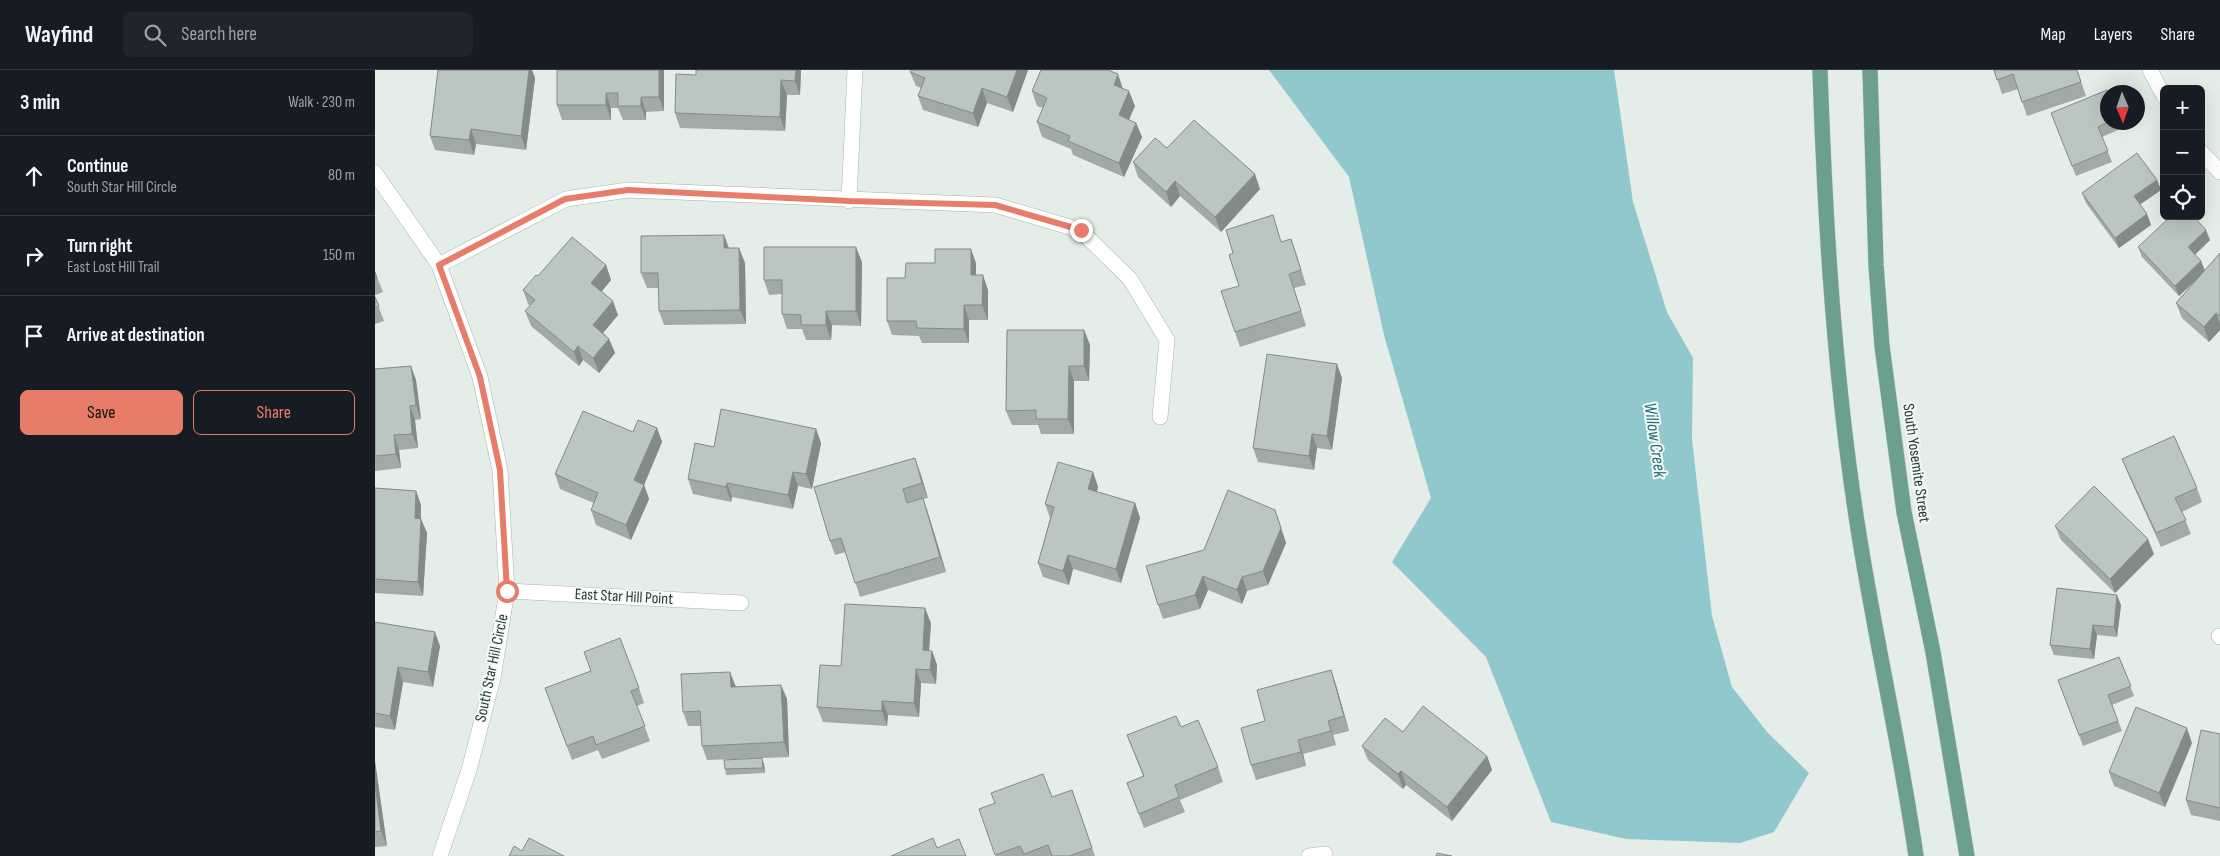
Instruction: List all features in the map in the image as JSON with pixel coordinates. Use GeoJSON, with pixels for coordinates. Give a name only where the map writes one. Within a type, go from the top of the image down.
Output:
{"type":"FeatureCollection","features":[{"type":"Feature","properties":{"kind":"main road"},"geometry":{"type":"LineString","coordinates":[[1820,70],[1824,183],[1839,380],[1859,531],[1916,856]]}},
{"type":"Feature","properties":{"kind":"main road","name":"South Yosemite Street"},"geometry":{"type":"LineString","coordinates":[[1870,70],[1876,265],[1882,346],[1904,512],[1933,652],[1967,856]]}},
{"type":"Feature","properties":{"kind":"street"},"geometry":{"type":"LineString","coordinates":[[849,201],[855,70]]}},
{"type":"Feature","properties":{"kind":"street"},"geometry":{"type":"LineString","coordinates":[[2150,70],[2160,89]]}},
{"type":"Feature","properties":{"kind":"street"},"geometry":{"type":"LineString","coordinates":[[2205,156],[2220,172]]}},
{"type":"Feature","properties":{"kind":"street","name":"South Star Hill Circle"},"geometry":{"type":"LineString","coordinates":[[375,173],[439,265],[480,377],[498,461],[507,591],[493,678],[469,770],[440,856]]}},
{"type":"Feature","properties":{"kind":"street"},"geometry":{"type":"LineString","coordinates":[[439,265],[565,199],[628,190],[849,201],[995,205],[1081,230],[1130,279],[1167,340],[1160,417]]}},
{"type":"Feature","properties":{"kind":"street","name":"East Star Hill Point"},"geometry":{"type":"LineString","coordinates":[[507,591],[741,603]]}},
{"type":"Feature","properties":{"kind":"street"},"geometry":{"type":"LineString","coordinates":[[1309,856],[1325,854]]}},
{"type":"Feature","properties":{"kind":"water","name":"Willow Creek"},"geometry":{"type":"Polygon","coordinates":[[[1269,70],[1614,70],[1633,202],[1667,312],[1693,358],[1692,439],[1712,616],[1732,687],[1767,732],[1809,773],[1774,832],[1740,843],[1626,839],[1551,822],[1486,657],[1392,562],[1431,498],[1384,335],[1349,177],[1269,70]]]}},
{"type":"Feature","properties":{"kind":"building"},"geometry":{"type":"Polygon","coordinates":[[[438,70],[529,70],[521,136],[471,129],[469,140],[430,136],[438,70]]]}},
{"type":"Feature","properties":{"kind":"building"},"geometry":{"type":"Polygon","coordinates":[[[557,70],[659,70],[659,97],[641,97],[641,106],[618,106],[618,93],[606,93],[606,105],[557,105],[557,70]]]}},
{"type":"Feature","properties":{"kind":"building"},"geometry":{"type":"Polygon","coordinates":[[[696,70],[796,70],[795,81],[781,80],[780,117],[675,113],[676,74],[696,75],[696,70]]]}},
{"type":"Feature","properties":{"kind":"building"},"geometry":{"type":"Polygon","coordinates":[[[911,70],[1017,70],[1007,97],[982,88],[973,113],[918,96],[925,78],[910,72],[911,70]]]}},
{"type":"Feature","properties":{"kind":"building"},"geometry":{"type":"Polygon","coordinates":[[[1041,70],[1108,70],[1118,74],[1114,85],[1129,91],[1119,115],[1136,123],[1119,163],[1068,141],[1070,136],[1037,122],[1047,98],[1032,91],[1041,70]]]}},
{"type":"Feature","properties":{"kind":"building"},"geometry":{"type":"Polygon","coordinates":[[[1994,70],[2077,70],[2081,82],[2022,102],[2013,74],[1997,80],[1994,70]]]}},
{"type":"Feature","properties":{"kind":"building"},"geometry":{"type":"Polygon","coordinates":[[[2100,93],[2100,126],[2098,127],[2108,151],[2072,166],[2051,113],[2100,93]]]}},
{"type":"Feature","properties":{"kind":"building"},"geometry":{"type":"Polygon","coordinates":[[[1194,120],[1255,174],[1215,217],[1175,181],[1166,192],[1133,162],[1155,138],[1167,148],[1194,120]]]}},
{"type":"Feature","properties":{"kind":"building"},"geometry":{"type":"Polygon","coordinates":[[[2137,153],[2157,180],[2134,196],[2147,214],[2115,238],[2082,193],[2137,153]]]}},
{"type":"Feature","properties":{"kind":"building"},"geometry":{"type":"Polygon","coordinates":[[[1273,215],[1281,242],[1291,239],[1301,270],[1289,274],[1301,311],[1235,332],[1221,291],[1239,286],[1229,255],[1233,253],[1226,230],[1273,215]]]}},
{"type":"Feature","properties":{"kind":"building"},"geometry":{"type":"Polygon","coordinates":[[[2167,220],[2197,220],[2206,230],[2188,247],[2201,261],[2175,286],[2138,247],[2167,220]]]}},
{"type":"Feature","properties":{"kind":"building"},"geometry":{"type":"Polygon","coordinates":[[[724,235],[724,248],[739,248],[740,310],[659,311],[658,273],[641,273],[641,236],[724,235]]]}},
{"type":"Feature","properties":{"kind":"building"},"geometry":{"type":"Polygon","coordinates":[[[572,237],[606,265],[591,283],[613,301],[593,325],[609,339],[593,358],[578,346],[574,352],[525,311],[535,300],[523,290],[536,275],[538,276],[572,237]]]}},
{"type":"Feature","properties":{"kind":"building"},"geometry":{"type":"Polygon","coordinates":[[[764,247],[856,247],[856,311],[826,311],[826,325],[801,325],[801,315],[782,314],[782,280],[764,280],[764,247]]]}},
{"type":"Feature","properties":{"kind":"building"},"geometry":{"type":"Polygon","coordinates":[[[935,249],[971,249],[971,275],[983,275],[982,305],[964,305],[964,329],[917,328],[916,321],[887,321],[887,278],[905,278],[906,263],[935,263],[935,249]]]}},
{"type":"Feature","properties":{"kind":"building"},"geometry":{"type":"Polygon","coordinates":[[[2220,253],[2220,316],[2216,313],[2204,327],[2176,303],[2220,253]]]}},
{"type":"Feature","properties":{"kind":"building"},"geometry":{"type":"Polygon","coordinates":[[[375,297],[379,306],[375,308],[375,297]]]}},
{"type":"Feature","properties":{"kind":"building"},"geometry":{"type":"Polygon","coordinates":[[[1007,330],[1084,330],[1084,366],[1069,366],[1068,419],[1036,419],[1036,410],[1006,411],[1007,330]]]}},
{"type":"Feature","properties":{"kind":"building"},"geometry":{"type":"Polygon","coordinates":[[[1267,354],[1337,364],[1327,436],[1312,434],[1309,456],[1253,448],[1267,354]]]}},
{"type":"Feature","properties":{"kind":"building"},"geometry":{"type":"Polygon","coordinates":[[[411,366],[416,405],[410,406],[412,434],[394,435],[396,454],[375,456],[375,369],[411,366]]]}},
{"type":"Feature","properties":{"kind":"building"},"geometry":{"type":"Polygon","coordinates":[[[721,409],[816,429],[806,474],[793,472],[788,495],[727,483],[726,487],[688,479],[695,443],[714,447],[721,409]]]}},
{"type":"Feature","properties":{"kind":"building"},"geometry":{"type":"Polygon","coordinates":[[[583,411],[633,432],[638,420],[657,428],[634,480],[644,485],[626,525],[591,510],[598,493],[555,474],[583,411]]]}},
{"type":"Feature","properties":{"kind":"building"},"geometry":{"type":"Polygon","coordinates":[[[2174,436],[2197,488],[2175,498],[2186,520],[2156,533],[2122,459],[2174,436]]]}},
{"type":"Feature","properties":{"kind":"building"},"geometry":{"type":"Polygon","coordinates":[[[915,458],[922,483],[903,489],[907,503],[923,498],[940,557],[855,583],[841,538],[830,541],[814,487],[915,458]]]}},
{"type":"Feature","properties":{"kind":"building"},"geometry":{"type":"Polygon","coordinates":[[[1058,462],[1093,472],[1088,489],[1135,503],[1116,569],[1068,555],[1063,571],[1038,563],[1054,507],[1045,504],[1058,462]]]}},
{"type":"Feature","properties":{"kind":"building"},"geometry":{"type":"Polygon","coordinates":[[[2094,486],[2148,539],[2110,579],[2055,526],[2094,486]]]}},
{"type":"Feature","properties":{"kind":"building"},"geometry":{"type":"Polygon","coordinates":[[[375,488],[416,491],[415,518],[421,519],[418,582],[375,579],[375,488]]]}},
{"type":"Feature","properties":{"kind":"building"},"geometry":{"type":"Polygon","coordinates":[[[1228,490],[1275,510],[1281,528],[1263,571],[1242,577],[1237,590],[1203,576],[1195,595],[1158,605],[1146,566],[1204,550],[1228,490]]]}},
{"type":"Feature","properties":{"kind":"building"},"geometry":{"type":"Polygon","coordinates":[[[2057,588],[2117,595],[2114,627],[2093,625],[2090,649],[2050,645],[2057,588]]]}},
{"type":"Feature","properties":{"kind":"building"},"geometry":{"type":"Polygon","coordinates":[[[845,604],[925,608],[923,650],[932,651],[930,670],[916,669],[914,703],[882,701],[882,711],[817,707],[820,665],[841,666],[845,604]]]}},
{"type":"Feature","properties":{"kind":"building"},"geometry":{"type":"Polygon","coordinates":[[[375,622],[435,632],[428,672],[398,667],[390,716],[375,713],[375,622]]]}},
{"type":"Feature","properties":{"kind":"building"},"geometry":{"type":"Polygon","coordinates":[[[620,638],[639,688],[631,691],[645,726],[596,745],[593,736],[567,746],[545,688],[591,671],[584,652],[620,638]]]}},
{"type":"Feature","properties":{"kind":"building"},"geometry":{"type":"Polygon","coordinates":[[[2119,657],[2131,686],[2108,695],[2118,721],[2079,735],[2058,680],[2119,657]]]}},
{"type":"Feature","properties":{"kind":"building"},"geometry":{"type":"Polygon","coordinates":[[[1331,670],[1344,716],[1328,721],[1331,731],[1298,740],[1301,752],[1251,765],[1241,728],[1265,721],[1257,690],[1331,670]]]}},
{"type":"Feature","properties":{"kind":"building"},"geometry":{"type":"Polygon","coordinates":[[[730,672],[731,687],[781,685],[784,742],[702,746],[700,711],[683,712],[681,674],[730,672]]]}},
{"type":"Feature","properties":{"kind":"building"},"geometry":{"type":"Polygon","coordinates":[[[1423,706],[1487,756],[1447,807],[1401,771],[1398,774],[1362,746],[1385,718],[1403,732],[1423,706]]]}},
{"type":"Feature","properties":{"kind":"building"},"geometry":{"type":"Polygon","coordinates":[[[2136,707],[2187,728],[2159,793],[2109,772],[2136,707]]]}},
{"type":"Feature","properties":{"kind":"building"},"geometry":{"type":"Polygon","coordinates":[[[1176,716],[1181,727],[1198,720],[1218,767],[1175,785],[1179,797],[1139,814],[1127,783],[1144,776],[1127,735],[1176,716]]]}},
{"type":"Feature","properties":{"kind":"building"},"geometry":{"type":"Polygon","coordinates":[[[2201,730],[2220,734],[2220,808],[2186,800],[2201,730]]]}},
{"type":"Feature","properties":{"kind":"building"},"geometry":{"type":"Polygon","coordinates":[[[762,758],[763,768],[725,769],[724,760],[762,758]]]}},
{"type":"Feature","properties":{"kind":"building"},"geometry":{"type":"Polygon","coordinates":[[[1043,774],[1052,797],[1072,790],[1092,848],[1069,856],[1052,856],[1048,845],[1024,854],[1020,846],[995,855],[979,809],[995,803],[991,793],[1043,774]]]}},
{"type":"Feature","properties":{"kind":"building"},"geometry":{"type":"Polygon","coordinates":[[[375,784],[381,831],[375,832],[375,784]]]}},
{"type":"Feature","properties":{"kind":"building"},"geometry":{"type":"Polygon","coordinates":[[[529,838],[564,856],[509,856],[514,846],[522,851],[529,838]]]}},
{"type":"Feature","properties":{"kind":"building"},"geometry":{"type":"Polygon","coordinates":[[[933,838],[937,848],[959,839],[966,856],[891,856],[933,838]]]}},
{"type":"Feature","properties":{"kind":"building"},"geometry":{"type":"Polygon","coordinates":[[[1437,853],[1452,856],[1436,856],[1437,853]]]}},
{"type":"Feature","properties":{"kind":"route"},"geometry":{"type":"LineString","coordinates":[[507,591],[500,470],[480,377],[439,265],[565,199],[628,190],[849,201],[995,205],[1081,230]]}}]}
